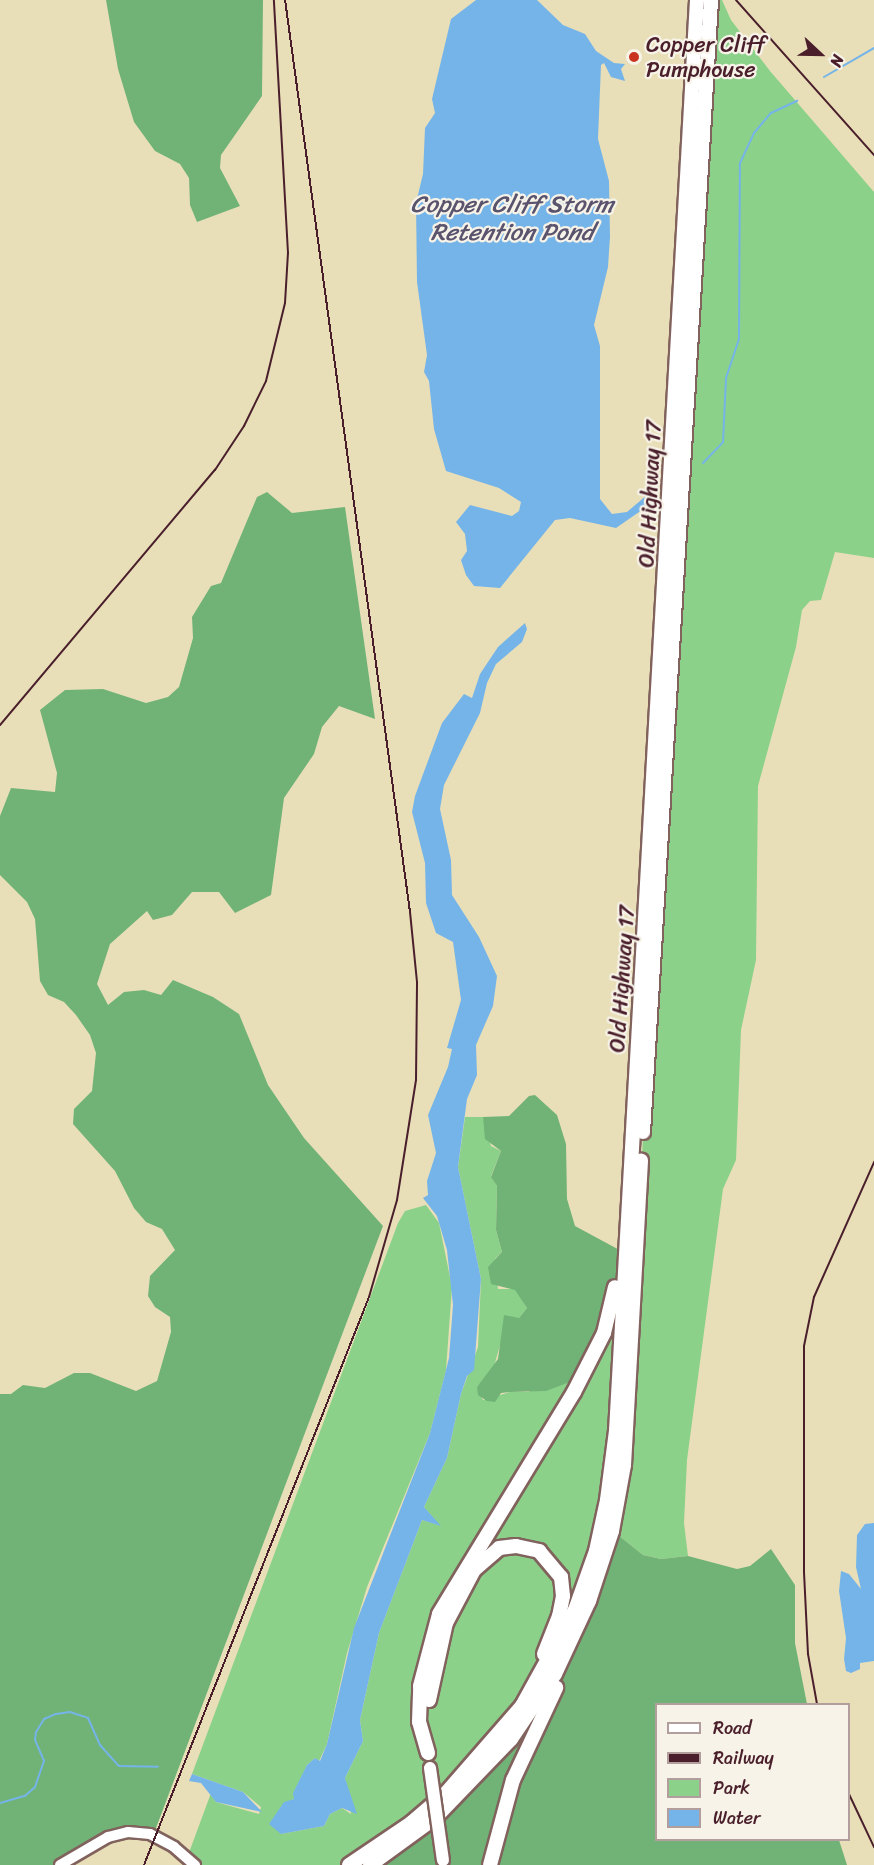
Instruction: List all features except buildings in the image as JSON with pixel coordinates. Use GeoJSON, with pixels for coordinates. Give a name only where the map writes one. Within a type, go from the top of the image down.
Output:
{"type":"FeatureCollection","features":[{"type":"Feature","properties":{"kind":"main road","name":"Old Highway 17"},"geometry":{"type":"LineString","coordinates":[[349,1865],[411,1823],[446,1793],[493,1743],[534,1688],[575,1610],[603,1522],[616,1431],[698,0]]}},
{"type":"Feature","properties":{"kind":"main road","name":"Old Highway 17"},"geometry":{"type":"LineString","coordinates":[[370,1865],[436,1817],[477,1777],[526,1720],[568,1649],[589,1600],[612,1531],[627,1441],[711,0]]}},
{"type":"Feature","properties":{"kind":"main road"},"geometry":{"type":"LineString","coordinates":[[534,1688],[559,1616],[562,1586],[556,1569],[539,1551],[508,1546],[490,1553],[474,1570],[446,1623],[429,1687],[428,1753],[419,1722],[420,1686],[439,1614],[591,1361],[610,1320],[626,1256]]}},
{"type":"Feature","properties":{"kind":"main road"},"geometry":{"type":"LineString","coordinates":[[490,1865],[513,1780],[566,1667],[568,1649]]}},
{"type":"Feature","properties":{"kind":"main road"},"geometry":{"type":"LineString","coordinates":[[430,1768],[443,1860]]}},
{"type":"Feature","properties":{"kind":"street"},"geometry":{"type":"LineString","coordinates":[[60,1865],[108,1837],[128,1832],[150,1834],[174,1846],[195,1865]]}},
{"type":"Feature","properties":{"kind":"green space"},"geometry":{"type":"Polygon","coordinates":[[[106,0],[263,0],[262,96],[221,155],[220,168],[240,206],[197,222],[190,205],[189,178],[180,164],[155,151],[134,122],[118,69],[106,0]]]}},
{"type":"Feature","properties":{"kind":"green space"},"geometry":{"type":"Polygon","coordinates":[[[711,0],[722,0],[731,20],[770,71],[874,192],[874,558],[835,552],[821,600],[810,601],[802,610],[796,647],[758,786],[756,960],[741,1030],[736,1160],[723,1189],[687,1460],[684,1523],[688,1556],[661,1559],[643,1555],[613,1531],[640,1188],[711,0]]]}},
{"type":"Feature","properties":{"kind":"green space"},"geometry":{"type":"Polygon","coordinates":[[[267,492],[292,513],[345,507],[375,719],[339,706],[322,727],[314,754],[284,798],[271,895],[235,913],[219,892],[192,892],[172,915],[153,920],[147,911],[110,944],[97,984],[108,1005],[124,992],[144,990],[161,995],[173,980],[213,997],[239,1014],[268,1085],[304,1138],[383,1226],[153,1836],[128,1833],[61,1865],[0,1865],[0,1394],[11,1394],[23,1385],[45,1388],[74,1373],[90,1373],[136,1391],[157,1381],[171,1332],[170,1317],[155,1307],[148,1296],[150,1276],[175,1250],[162,1229],[146,1222],[134,1208],[115,1171],[73,1124],[74,1109],[92,1091],[96,1053],[90,1035],[76,1015],[64,1002],[48,995],[40,981],[35,919],[27,902],[0,875],[0,816],[11,788],[55,792],[57,773],[40,710],[65,690],[103,689],[146,703],[168,697],[179,687],[193,638],[192,617],[211,586],[221,583],[257,497],[267,492]]]}},
{"type":"Feature","properties":{"kind":"green space"},"geometry":{"type":"Polygon","coordinates":[[[535,1095],[557,1115],[566,1144],[567,1199],[575,1226],[625,1253],[625,1260],[583,1377],[546,1391],[501,1393],[495,1402],[487,1401],[478,1395],[477,1387],[498,1359],[504,1315],[519,1318],[527,1308],[515,1290],[491,1284],[488,1267],[502,1252],[496,1230],[497,1186],[491,1177],[501,1151],[485,1139],[483,1117],[509,1116],[529,1096],[535,1095]]]}},
{"type":"Feature","properties":{"kind":"green space"},"geometry":{"type":"Polygon","coordinates":[[[465,1117],[483,1117],[491,1146],[501,1151],[491,1176],[497,1186],[496,1230],[502,1252],[495,1259],[498,1289],[516,1289],[527,1308],[519,1318],[503,1323],[504,1331],[493,1370],[477,1387],[483,1400],[510,1392],[529,1392],[617,1282],[625,1260],[616,1431],[586,1579],[522,1706],[445,1793],[348,1865],[194,1865],[187,1858],[211,1793],[216,1802],[259,1814],[261,1807],[243,1792],[192,1774],[398,1223],[405,1211],[426,1205],[439,1223],[452,1287],[446,1370],[430,1433],[367,1587],[347,1653],[327,1744],[319,1761],[315,1758],[307,1765],[294,1799],[282,1805],[276,1815],[281,1834],[324,1826],[330,1814],[342,1808],[351,1814],[345,1778],[363,1741],[360,1720],[379,1633],[422,1520],[439,1525],[424,1507],[447,1458],[461,1394],[478,1347],[481,1279],[458,1167],[465,1117]]]}},
{"type":"Feature","properties":{"kind":"green space"},"geometry":{"type":"Polygon","coordinates":[[[613,1531],[643,1555],[661,1559],[688,1556],[737,1569],[750,1566],[771,1549],[795,1585],[795,1643],[807,1703],[655,1703],[655,1841],[839,1841],[847,1865],[371,1865],[512,1740],[613,1531]]]}},
{"type":"Feature","properties":{"kind":"water","name":"Copper Cliff Storm Retention Pond"},"geometry":{"type":"Polygon","coordinates":[[[476,0],[537,0],[563,25],[585,34],[596,51],[614,63],[625,64],[621,69],[625,81],[611,77],[604,63],[601,65],[598,139],[609,181],[610,237],[608,267],[594,325],[600,346],[600,499],[612,514],[627,512],[647,495],[652,503],[616,528],[570,518],[555,520],[500,588],[474,586],[466,575],[461,560],[467,551],[465,534],[456,522],[470,505],[512,516],[519,511],[521,502],[499,488],[446,471],[434,429],[429,381],[424,372],[427,355],[417,282],[416,203],[423,174],[425,128],[435,113],[432,99],[451,19],[476,0]]]}},
{"type":"Feature","properties":{"kind":"water"},"geometry":{"type":"Polygon","coordinates":[[[525,623],[527,629],[522,642],[496,664],[487,683],[480,713],[444,785],[440,809],[451,860],[452,895],[479,937],[497,976],[493,1006],[476,1045],[477,1075],[467,1099],[458,1167],[481,1279],[474,1370],[467,1376],[461,1394],[447,1458],[424,1507],[441,1526],[422,1520],[379,1633],[360,1720],[363,1741],[345,1778],[357,1814],[342,1808],[330,1814],[324,1826],[281,1834],[269,1824],[284,1802],[294,1799],[293,1793],[307,1765],[315,1758],[320,1761],[327,1744],[354,1628],[430,1433],[449,1358],[453,1305],[447,1250],[437,1216],[423,1198],[428,1195],[427,1181],[436,1153],[428,1115],[448,1067],[452,1049],[447,1048],[461,1000],[453,942],[436,933],[426,903],[425,863],[412,812],[415,796],[442,723],[464,694],[472,698],[480,674],[498,647],[525,623]]]}},
{"type":"Feature","properties":{"kind":"water"},"geometry":{"type":"Polygon","coordinates":[[[874,1523],[874,1661],[860,1663],[860,1669],[851,1673],[846,1671],[844,1659],[846,1638],[839,1591],[841,1571],[849,1574],[861,1589],[856,1567],[857,1535],[865,1524],[874,1523]]]}},
{"type":"Feature","properties":{"kind":"water"},"geometry":{"type":"Polygon","coordinates":[[[192,1774],[243,1792],[262,1812],[216,1802],[201,1783],[189,1781],[192,1774]]]}},
{"type":"Feature","properties":{"kind":"waterway"},"geometry":{"type":"LineString","coordinates":[[824,77],[874,48]]}},
{"type":"Feature","properties":{"kind":"waterway"},"geometry":{"type":"LineString","coordinates":[[703,463],[723,442],[726,378],[739,339],[740,163],[754,133],[771,113],[797,101]]}},
{"type":"Feature","properties":{"kind":"waterway"},"geometry":{"type":"LineString","coordinates":[[0,1803],[25,1796],[35,1787],[44,1761],[35,1740],[36,1732],[44,1719],[56,1714],[70,1712],[88,1718],[100,1745],[119,1766],[158,1767]]}},
{"type":"Feature","properties":{"kind":"railway"},"geometry":{"type":"LineString","coordinates":[[0,725],[215,470],[244,426],[266,381],[285,303],[288,253],[274,0]]}},
{"type":"Feature","properties":{"kind":"railway"},"geometry":{"type":"LineString","coordinates":[[144,1865],[369,1297],[397,1200],[416,1080],[417,982],[410,912],[285,0]]}},
{"type":"Feature","properties":{"kind":"railway"},"geometry":{"type":"LineString","coordinates":[[736,0],[874,155]]}},
{"type":"Feature","properties":{"kind":"railway"},"geometry":{"type":"LineString","coordinates":[[817,1703],[808,1654],[804,1572],[804,1346],[814,1297],[874,1162]]}},
{"type":"Feature","properties":{"kind":"railway"},"geometry":{"type":"LineString","coordinates":[[850,1796],[874,1847]]}},
{"type":"Feature","properties":{"kind":"place","name":"Copper Cliff Pumphouse"},"geometry":{"type":"Point","coordinates":[634,57]}}]}
